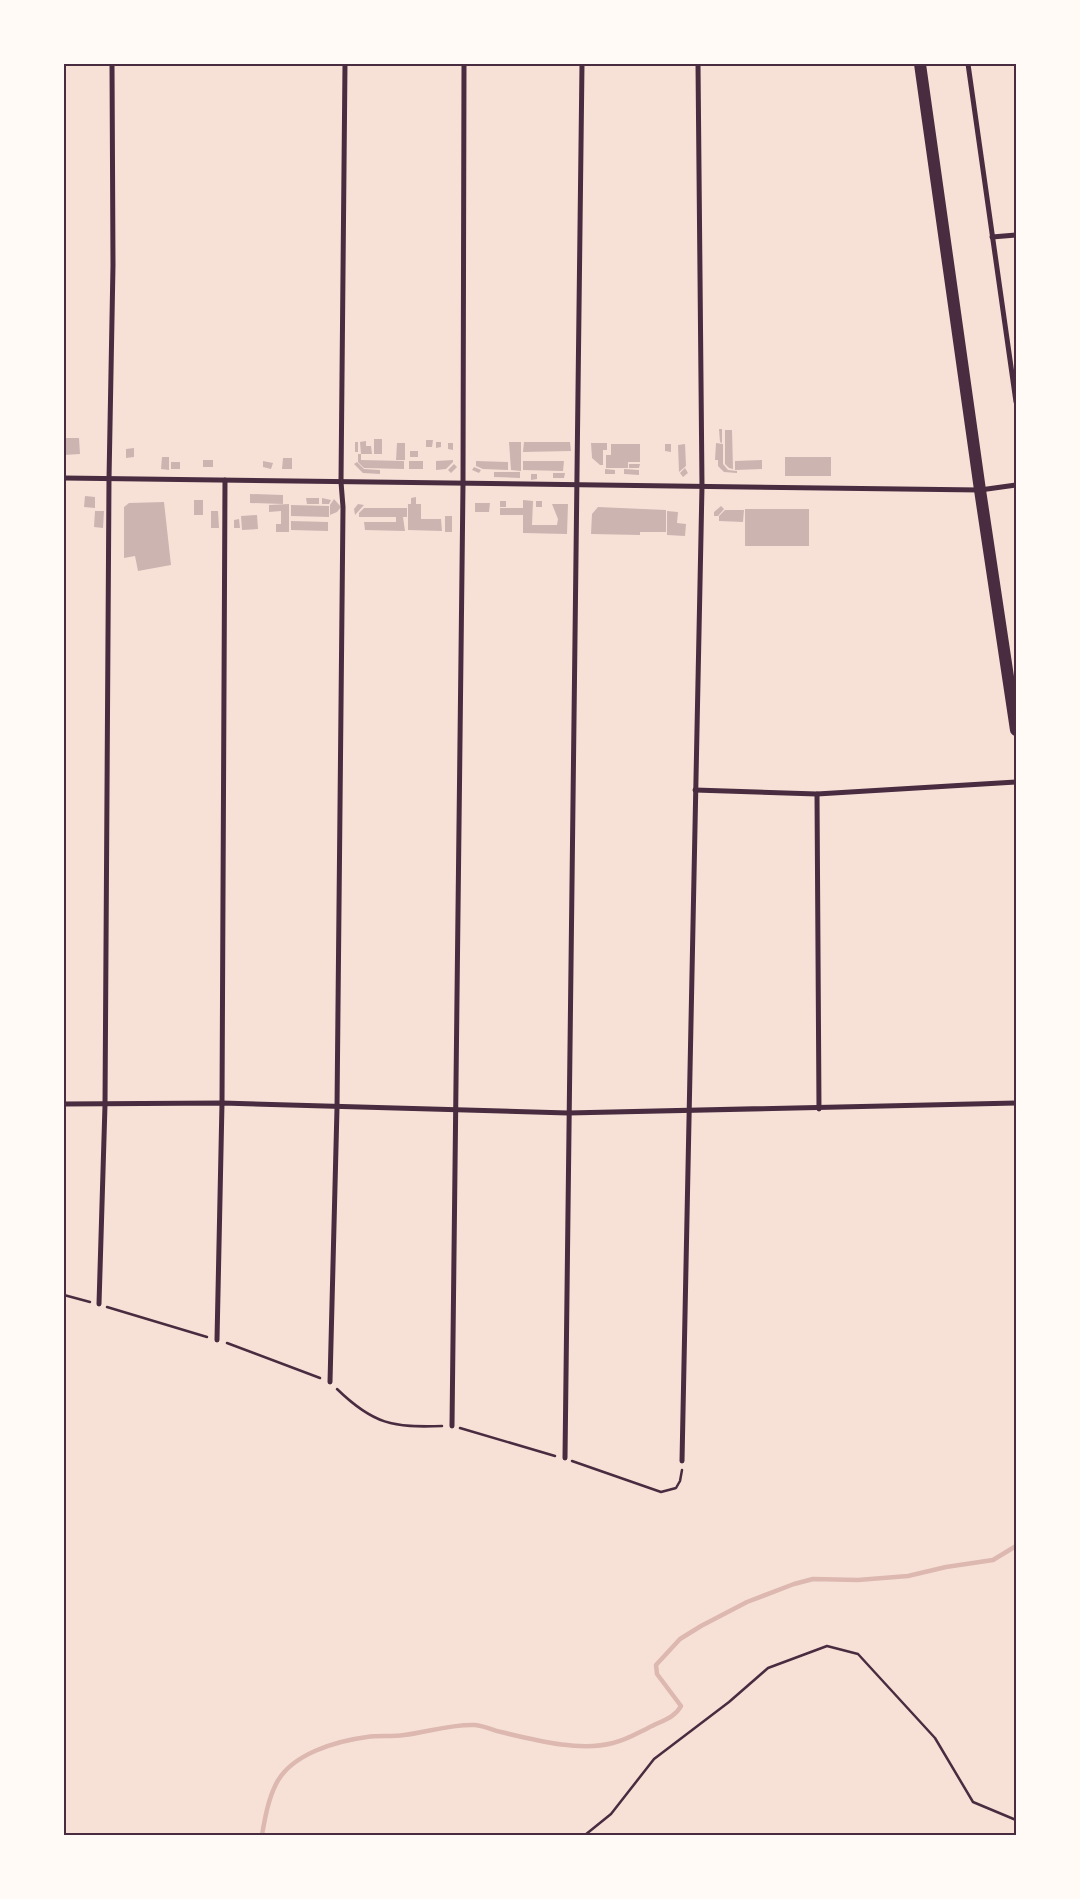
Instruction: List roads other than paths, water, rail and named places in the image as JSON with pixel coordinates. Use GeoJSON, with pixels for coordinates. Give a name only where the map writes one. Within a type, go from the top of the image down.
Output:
{"type":"FeatureCollection","features":[{"type":"Feature","properties":{"kind":"main road"},"geometry":{"type":"LineString","coordinates":[[920,64],[1016,730]]}},
{"type":"Feature","properties":{"kind":"street"},"geometry":{"type":"LineString","coordinates":[[99,1304],[105,1105],[109,479],[113,265],[112,64]]}},
{"type":"Feature","properties":{"kind":"street"},"geometry":{"type":"LineString","coordinates":[[330,1382],[337,1108],[345,64]]}},
{"type":"Feature","properties":{"kind":"street"},"geometry":{"type":"LineString","coordinates":[[452,1426],[463,484],[464,64]]}},
{"type":"Feature","properties":{"kind":"street"},"geometry":{"type":"LineString","coordinates":[[565,1458],[582,64]]}},
{"type":"Feature","properties":{"kind":"street"},"geometry":{"type":"LineString","coordinates":[[682,1461],[702,486],[698,64]]}},
{"type":"Feature","properties":{"kind":"street"},"geometry":{"type":"LineString","coordinates":[[968,64],[1016,402]]}},
{"type":"Feature","properties":{"kind":"street"},"geometry":{"type":"LineString","coordinates":[[992,237],[1016,235]]}},
{"type":"Feature","properties":{"kind":"street"},"geometry":{"type":"LineString","coordinates":[[1010,360],[1016,360]]}},
{"type":"Feature","properties":{"kind":"street"},"geometry":{"type":"LineString","coordinates":[[64,478],[980,490],[1016,485]]}},
{"type":"Feature","properties":{"kind":"street"},"geometry":{"type":"LineString","coordinates":[[217,1340],[222,1103],[225,480]]}},
{"type":"Feature","properties":{"kind":"street"},"geometry":{"type":"LineString","coordinates":[[695,790],[817,794],[1016,782]]}},
{"type":"Feature","properties":{"kind":"street"},"geometry":{"type":"LineString","coordinates":[[817,794],[819,1109]]}},
{"type":"Feature","properties":{"kind":"street"},"geometry":{"type":"LineString","coordinates":[[64,1104],[222,1103],[337,1108],[568,1113],[688,1112],[1016,1103]]}},
{"type":"Feature","properties":{"kind":"waterway"},"geometry":{"type":"LineString","coordinates":[[262,1835],[271,1796],[283,1774],[303,1757],[329,1746],[367,1737],[399,1736],[466,1725],[572,1746],[618,1742],[675,1714],[681,1706],[657,1674],[656,1665],[680,1639],[747,1602],[794,1584],[813,1579],[858,1580],[908,1576],[946,1567],[993,1560],[1016,1546]]}}]}
